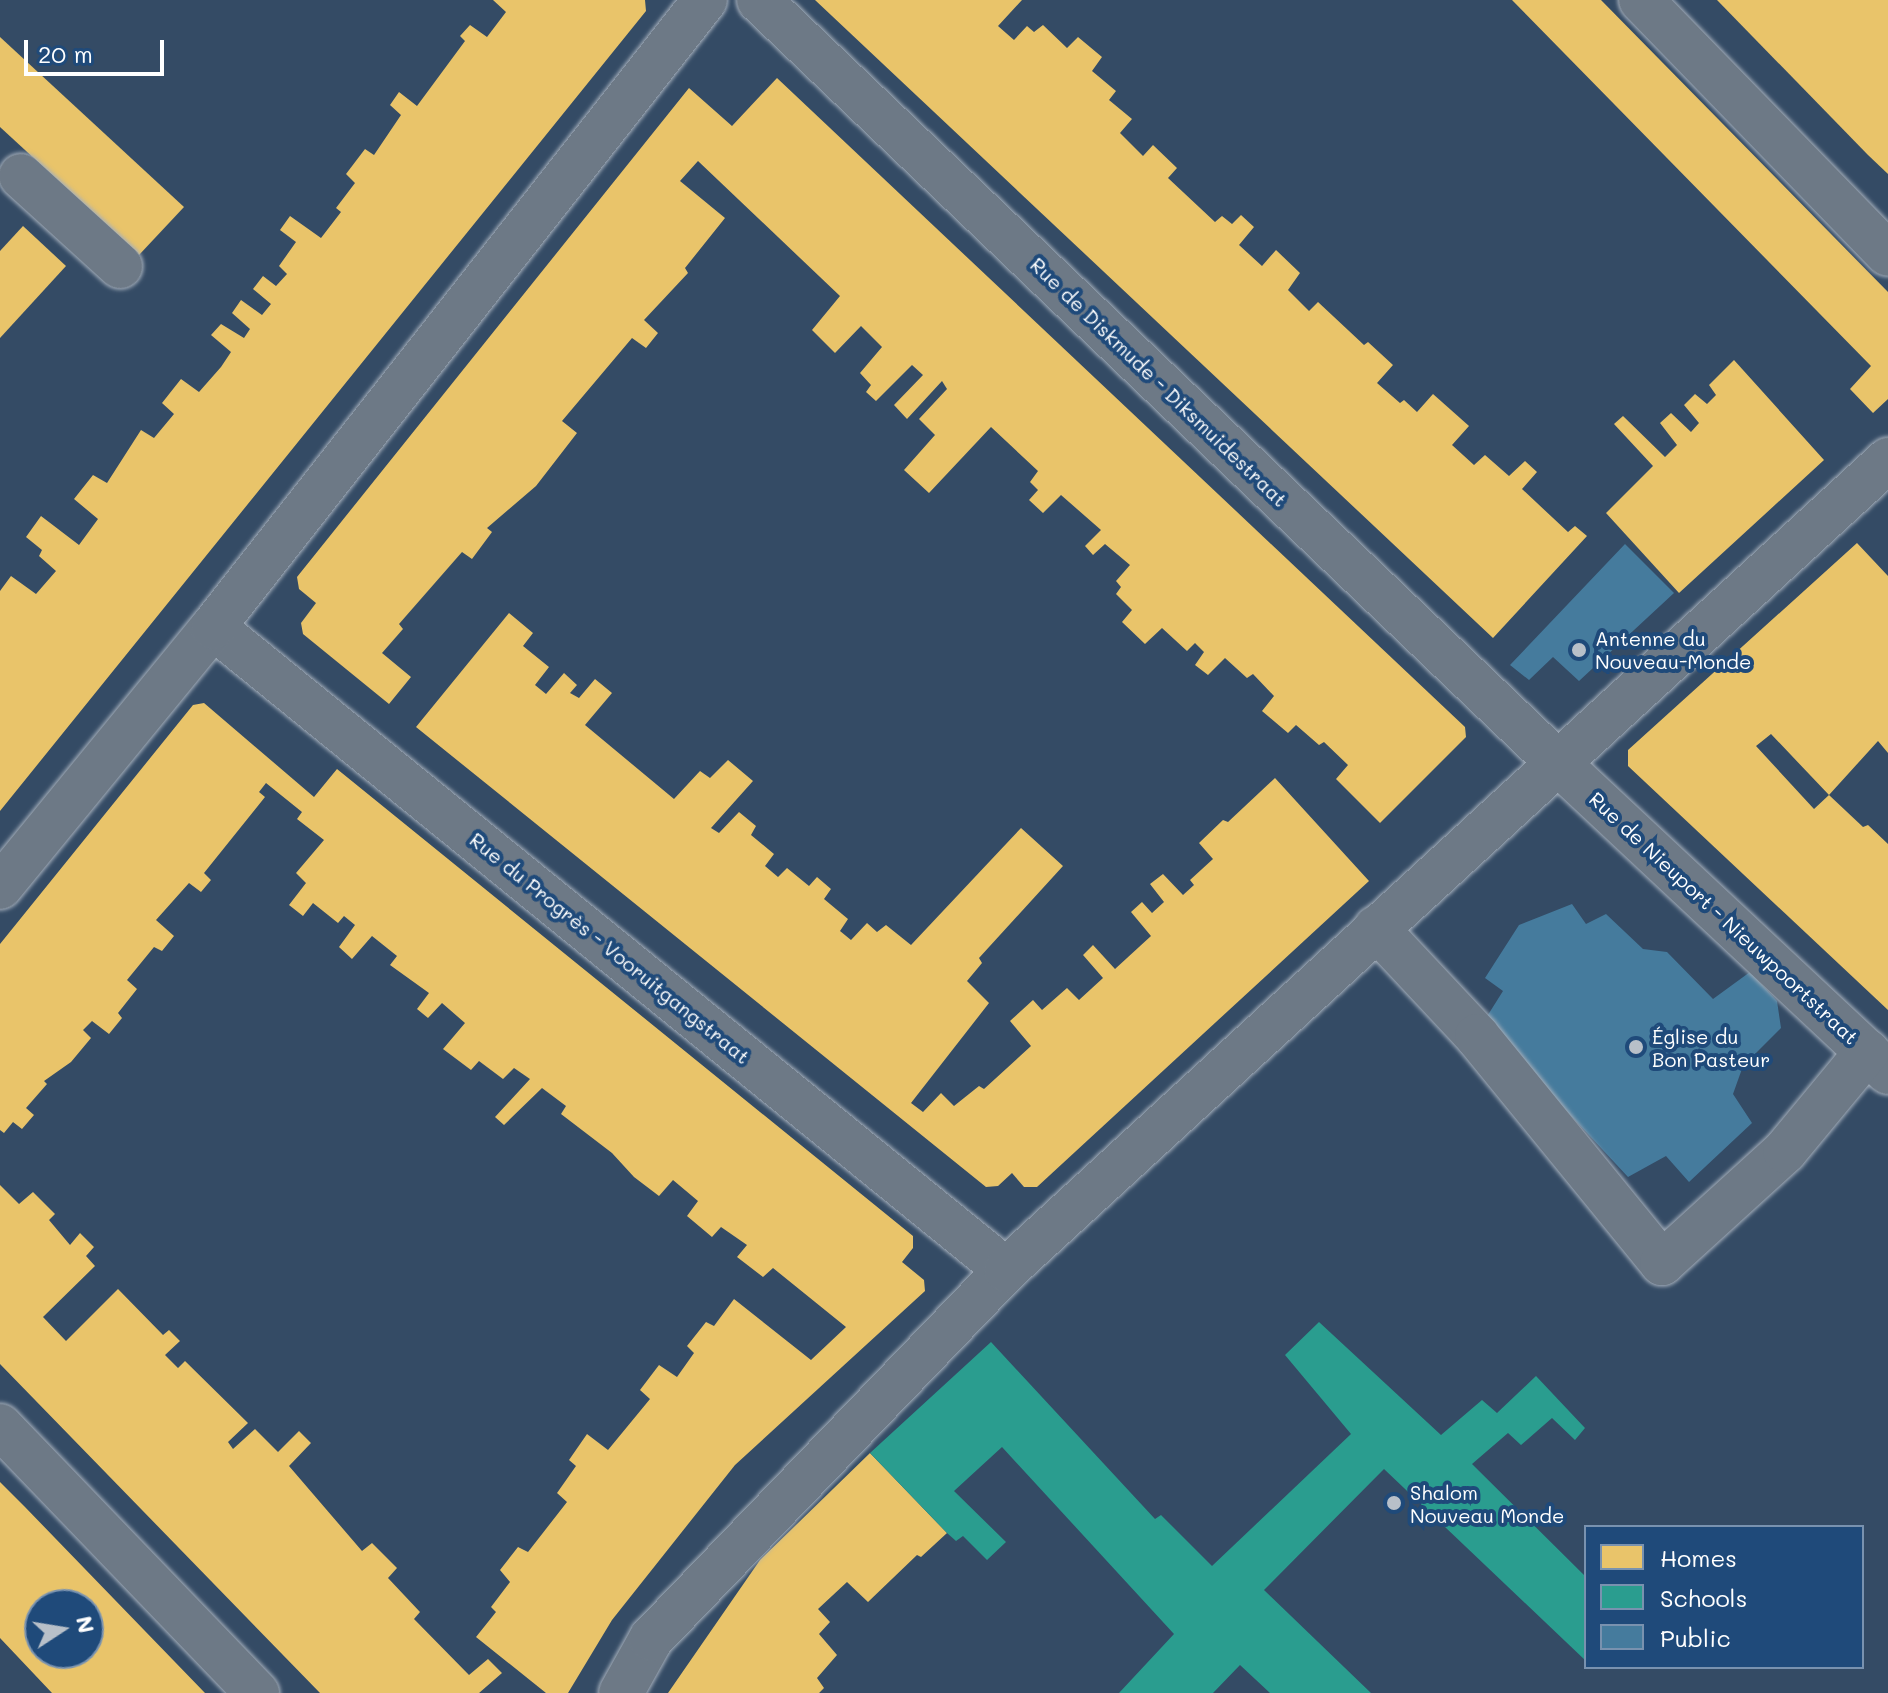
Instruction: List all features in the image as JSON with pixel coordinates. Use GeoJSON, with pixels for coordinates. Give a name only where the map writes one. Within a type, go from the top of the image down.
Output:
{"type":"FeatureCollection","features":[{"type":"Feature","properties":{"kind":"street"},"geometry":{"type":"LineString","coordinates":[[0,887],[213,627],[705,0]]}},
{"type":"Feature","properties":{"kind":"street","name":"Rue de Diskmude - Diksmuidestraat"},"geometry":{"type":"LineString","coordinates":[[759,0],[1559,764]]}},
{"type":"Feature","properties":{"kind":"street"},"geometry":{"type":"LineString","coordinates":[[1641,0],[1888,254]]}},
{"type":"Feature","properties":{"kind":"street"},"geometry":{"type":"LineString","coordinates":[[7,177],[120,266]]}},
{"type":"Feature","properties":{"kind":"street"},"geometry":{"type":"LineString","coordinates":[[621,1693],[651,1639],[1006,1270],[1888,460]]}},
{"type":"Feature","properties":{"kind":"street","name":"Rue du Progrès - Vooruitgangstraat"},"geometry":{"type":"LineString","coordinates":[[213,627],[1006,1270]]}},
{"type":"Feature","properties":{"kind":"street","name":"Rue de Nieuport - Nieuwpoortstraat"},"geometry":{"type":"LineString","coordinates":[[1559,764],[1878,1062]]}},
{"type":"Feature","properties":{"kind":"street"},"geometry":{"type":"LineString","coordinates":[[1376,928],[1477,1036],[1662,1263],[1878,1062]]}},
{"type":"Feature","properties":{"kind":"street"},"geometry":{"type":"LineString","coordinates":[[0,1426],[257,1693]]}},
{"type":"Feature","properties":{"kind":"building: Homes"},"geometry":{"type":"Polygon","coordinates":[[[493,0],[645,0],[646,11],[0,811],[0,591],[11,576],[36,594],[56,571],[39,556],[42,550],[26,537],[41,516],[79,545],[98,519],[74,499],[93,475],[107,483],[141,430],[154,438],[174,414],[162,403],[181,379],[199,392],[221,367],[231,352],[211,335],[221,324],[244,338],[250,329],[232,313],[241,300],[262,315],[271,304],[253,289],[263,276],[276,286],[287,274],[279,266],[296,242],[280,230],[290,216],[321,238],[341,212],[336,208],[355,183],[346,174],[365,149],[374,155],[401,115],[390,105],[399,92],[417,106],[465,41],[460,36],[470,25],[487,37],[506,12],[493,0]]]}},
{"type":"Feature","properties":{"kind":"building: Homes"},"geometry":{"type":"Polygon","coordinates":[[[815,0],[1022,0],[998,26],[1014,40],[1027,26],[1034,32],[1043,25],[1067,48],[1078,37],[1102,57],[1092,71],[1116,91],[1109,100],[1132,119],[1120,133],[1143,156],[1153,145],[1177,168],[1168,178],[1215,222],[1222,216],[1232,224],[1241,215],[1254,227],[1239,245],[1262,266],[1276,250],[1300,273],[1288,290],[1309,311],[1318,302],[1364,345],[1368,342],[1393,365],[1377,383],[1400,403],[1404,400],[1417,412],[1433,394],[1469,426],[1452,445],[1474,465],[1485,455],[1509,476],[1525,461],[1537,472],[1522,489],[1568,532],[1575,526],[1587,536],[1493,638],[815,0]]]}},
{"type":"Feature","properties":{"kind":"building: Homes"},"geometry":{"type":"Polygon","coordinates":[[[1512,0],[1601,0],[1888,292],[1888,399],[1873,413],[1850,389],[1871,366],[1512,0]]]}},
{"type":"Feature","properties":{"kind":"building: Homes"},"geometry":{"type":"Polygon","coordinates":[[[1717,0],[1888,0],[1888,174],[1868,155],[1717,0]]]}},
{"type":"Feature","properties":{"kind":"building: Homes"},"geometry":{"type":"Polygon","coordinates":[[[0,37],[184,207],[139,255],[0,127],[0,37]]]}},
{"type":"Feature","properties":{"kind":"building: Homes"},"geometry":{"type":"Polygon","coordinates":[[[777,78],[1465,727],[1466,737],[1380,823],[1336,779],[1348,765],[1324,742],[1319,745],[1296,725],[1288,733],[1262,711],[1274,696],[1253,674],[1247,678],[1225,658],[1208,675],[1195,665],[1204,652],[1195,643],[1187,651],[1162,628],[1145,644],[1122,622],[1132,610],[1116,594],[1121,587],[1116,581],[1130,565],[1105,544],[1093,555],[1085,546],[1101,530],[1061,495],[1043,513],[1029,500],[1038,490],[1030,482],[1038,471],[991,427],[929,493],[904,470],[935,435],[919,419],[947,389],[942,381],[907,419],[894,405],[923,375],[912,365],[876,401],[866,392],[871,385],[860,373],[882,347],[861,326],[835,353],[812,330],[840,296],[698,161],[680,181],[725,218],[685,268],[688,273],[644,320],[658,333],[646,348],[632,338],[562,421],[577,433],[536,486],[487,528],[492,532],[472,559],[462,552],[399,624],[403,629],[382,653],[411,677],[389,704],[303,634],[301,623],[316,603],[299,589],[297,577],[689,88],[732,126],[777,78]]]}},
{"type":"Feature","properties":{"kind":"building: Homes"},"geometry":{"type":"Polygon","coordinates":[[[23,226],[66,266],[0,338],[0,251],[23,226]]]}},
{"type":"Feature","properties":{"kind":"building: Homes"},"geometry":{"type":"Polygon","coordinates":[[[1734,360],[1824,460],[1679,593],[1606,513],[1653,466],[1614,424],[1623,416],[1665,457],[1677,445],[1660,423],[1671,413],[1691,432],[1699,423],[1684,405],[1695,394],[1707,404],[1716,395],[1709,385],[1734,360]]]}},
{"type":"Feature","properties":{"kind":"building: Homes"},"geometry":{"type":"Polygon","coordinates":[[[1857,543],[1888,576],[1888,753],[1878,741],[1829,795],[1863,827],[1868,825],[1888,844],[1888,1010],[1628,766],[1628,750],[1857,543]],[[1771,734],[1756,746],[1814,809],[1829,795],[1771,734]]]}},
{"type":"Feature","properties":{"kind":"building: Homes"},"geometry":{"type":"Polygon","coordinates":[[[509,613],[533,633],[523,646],[549,667],[535,685],[546,694],[564,673],[577,685],[570,693],[579,698],[595,679],[612,693],[585,725],[674,799],[700,771],[710,778],[728,760],[753,781],[711,828],[719,833],[739,812],[756,826],[751,835],[774,854],[765,866],[778,877],[787,868],[809,886],[817,877],[831,889],[824,899],[848,919],[840,931],[851,940],[867,923],[877,932],[886,925],[911,945],[1021,828],[1063,866],[979,958],[982,963],[967,981],[989,1003],[911,1103],[923,1112],[941,1093],[954,1106],[979,1086],[984,1089],[1031,1046],[1010,1021],[1033,1000],[1042,1010],[1067,988],[1079,1000],[1103,978],[1083,955],[1093,945],[1115,969],[1151,936],[1131,912],[1142,902],[1152,913],[1164,902],[1150,884],[1163,874],[1183,895],[1194,885],[1190,880],[1213,859],[1199,843],[1223,820],[1228,822],[1275,778],[1369,881],[1037,1187],[1024,1187],[1012,1173],[998,1186],[986,1187],[416,727],[509,613]]]}},
{"type":"Feature","properties":{"kind":"building: Homes"},"geometry":{"type":"Polygon","coordinates":[[[204,703],[314,797],[337,769],[913,1236],[913,1248],[902,1262],[924,1280],[925,1291],[735,1465],[612,1620],[568,1693],[546,1693],[476,1637],[496,1612],[491,1607],[510,1582],[500,1570],[518,1547],[528,1552],[567,1502],[557,1493],[576,1466],[569,1460],[587,1434],[608,1450],[650,1399],[640,1390],[659,1365],[677,1377],[694,1353],[687,1346],[706,1322],[714,1326],[734,1299],[811,1360],[846,1327],[773,1268],[763,1277],[737,1257],[747,1245],[721,1227],[712,1237],[687,1216],[698,1201],[673,1180],[659,1196],[634,1177],[612,1153],[561,1114],[566,1106],[542,1088],[504,1125],[495,1117],[530,1079],[514,1068],[503,1079],[479,1061],[471,1070],[443,1049],[465,1023],[442,1003],[428,1018],[417,1009],[429,993],[390,965],[397,956],[372,936],[352,959],[339,947],[355,925],[344,916],[338,923],[313,903],[303,916],[289,905],[306,883],[296,873],[324,840],[297,819],[302,812],[266,783],[259,792],[265,797],[204,873],[211,880],[201,892],[189,883],[156,920],[174,936],[162,951],[154,947],[127,980],[137,989],[118,1013],[122,1018],[109,1034],[92,1021],[83,1030],[91,1038],[71,1062],[44,1081],[47,1084],[26,1108],[34,1115],[22,1129],[13,1122],[4,1133],[0,1130],[0,944],[193,705],[204,703]]]}},
{"type":"Feature","properties":{"kind":"building: Homes"},"geometry":{"type":"Polygon","coordinates":[[[0,1185],[19,1204],[33,1192],[55,1214],[49,1220],[70,1245],[80,1233],[94,1247],[86,1256],[95,1266],[43,1317],[66,1341],[118,1289],[163,1335],[169,1330],[180,1341],[165,1355],[178,1368],[185,1361],[248,1423],[228,1442],[233,1449],[255,1429],[278,1452],[299,1431],[311,1443],[289,1466],[362,1551],[372,1543],[397,1568],[388,1578],[420,1612],[414,1619],[469,1675],[488,1659],[502,1673],[479,1693],[320,1693],[0,1364],[0,1185]]]}},
{"type":"Feature","properties":{"kind":"building: Homes"},"geometry":{"type":"Polygon","coordinates":[[[870,1453],[947,1533],[921,1557],[917,1555],[868,1602],[847,1582],[818,1609],[830,1622],[819,1634],[837,1655],[817,1678],[824,1688],[819,1693],[668,1693],[760,1560],[870,1453]]]}},
{"type":"Feature","properties":{"kind":"building: Homes"},"geometry":{"type":"Polygon","coordinates":[[[0,1482],[104,1589],[24,1589],[24,1663],[0,1638],[0,1482]]]}},
{"type":"Feature","properties":{"kind":"building: Homes"},"geometry":{"type":"Polygon","coordinates":[[[104,1589],[205,1693],[52,1693],[29,1669],[104,1669],[104,1589]]]}},
{"type":"Feature","properties":{"kind":"building: Schools","name":"Shalom Nouveau Monde"},"geometry":{"type":"Polygon","coordinates":[[[1319,1322],[1441,1435],[1482,1400],[1497,1413],[1536,1376],[1585,1428],[1575,1440],[1552,1418],[1521,1445],[1508,1433],[1472,1464],[1584,1575],[1584,1659],[1384,1469],[1264,1590],[1371,1693],[1270,1693],[1240,1665],[1213,1693],[1119,1693],[1174,1634],[1002,1447],[954,1491],[1006,1542],[987,1560],[963,1536],[956,1541],[947,1533],[870,1453],[991,1342],[1155,1519],[1161,1515],[1212,1566],[1351,1434],[1285,1355],[1319,1322]]]}},
{"type":"Feature","properties":{"kind":"building: Public"},"geometry":{"type":"Polygon","coordinates":[[[1625,544],[1674,593],[1579,681],[1553,657],[1529,680],[1510,665],[1625,544]]]}},
{"type":"Feature","properties":{"kind":"building: Public","name":"Église du Bon Pasteur"},"geometry":{"type":"Polygon","coordinates":[[[1572,904],[1586,924],[1606,914],[1643,949],[1667,952],[1713,999],[1750,972],[1777,1001],[1781,1028],[1743,1066],[1733,1094],[1752,1123],[1689,1182],[1666,1156],[1628,1177],[1533,1075],[1486,1018],[1503,991],[1485,978],[1519,925],[1572,904]]]}},
{"type":"Feature","properties":{"kind":"place","name":"Antenne du Nouveau-Monde"},"geometry":{"type":"Point","coordinates":[1579,650]}},
{"type":"Feature","properties":{"kind":"place","name":"Église du Bon Pasteur"},"geometry":{"type":"Point","coordinates":[1636,1047]}},
{"type":"Feature","properties":{"kind":"place","name":"Shalom Nouveau Monde"},"geometry":{"type":"Point","coordinates":[1394,1503]}}]}
